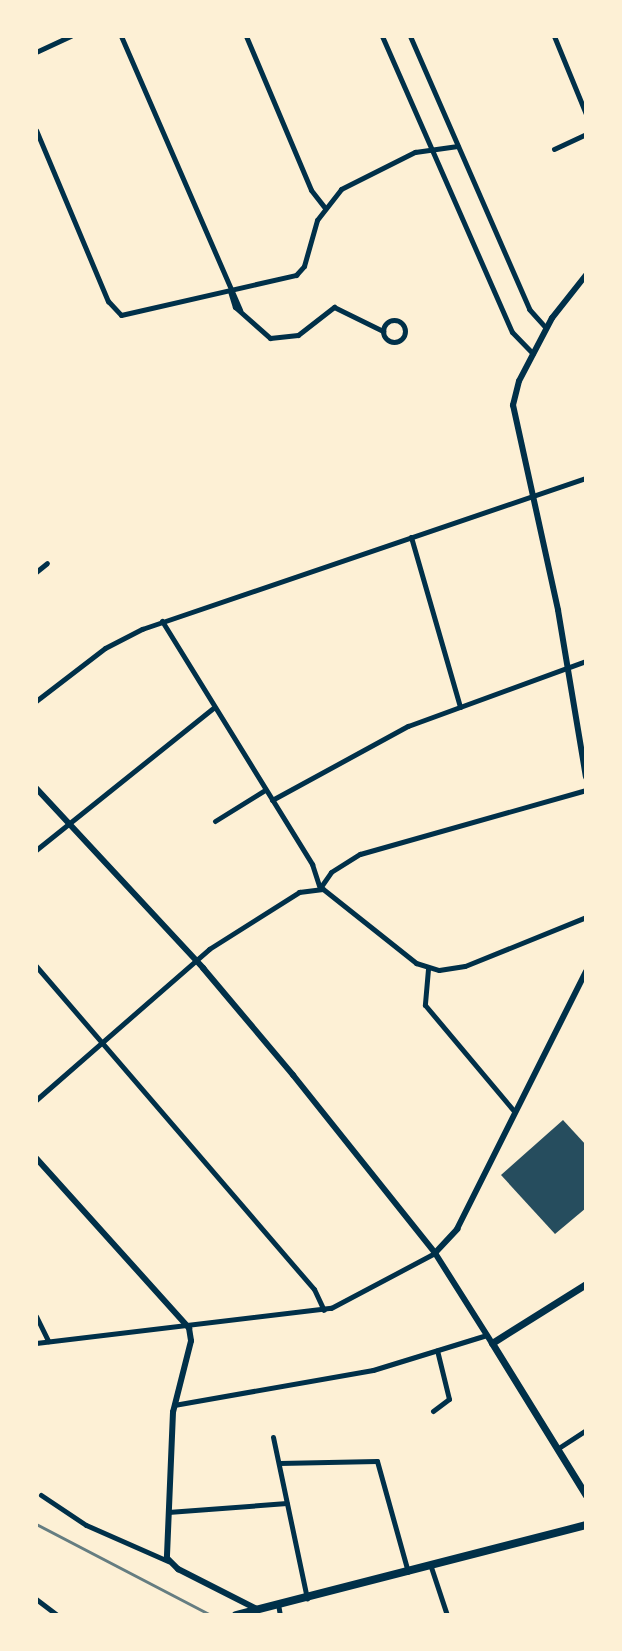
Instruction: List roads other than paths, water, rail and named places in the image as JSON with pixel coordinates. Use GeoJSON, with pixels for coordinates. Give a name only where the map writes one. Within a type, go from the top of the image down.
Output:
{"type":"FeatureCollection","features":[{"type":"Feature","properties":{"kind":"main road"},"geometry":{"type":"LineString","coordinates":[[586,1284],[492,1343],[586,1495]]}},
{"type":"Feature","properties":{"kind":"main road"},"geometry":{"type":"LineString","coordinates":[[236,1615],[408,1573],[586,1525]]}},
{"type":"Feature","properties":{"kind":"street"},"geometry":{"type":"LineString","coordinates":[[36,52],[70,36]]}},
{"type":"Feature","properties":{"kind":"street"},"geometry":{"type":"LineString","coordinates":[[121,36],[230,291],[240,310],[256,331],[275,339],[298,335],[334,307],[383,331],[396,343],[406,331],[394,320],[383,331]]}},
{"type":"Feature","properties":{"kind":"street"},"geometry":{"type":"LineString","coordinates":[[246,36],[311,190],[325,208]]}},
{"type":"Feature","properties":{"kind":"street"},"geometry":{"type":"LineString","coordinates":[[382,36],[512,332],[533,354]]}},
{"type":"Feature","properties":{"kind":"street"},"geometry":{"type":"LineString","coordinates":[[410,36],[530,309],[546,328]]}},
{"type":"Feature","properties":{"kind":"street"},"geometry":{"type":"LineString","coordinates":[[554,36],[586,114]]}},
{"type":"Feature","properties":{"kind":"street"},"geometry":{"type":"LineString","coordinates":[[36,130],[115,312],[230,291],[299,273],[325,208],[356,179],[432,149],[458,146]]}},
{"type":"Feature","properties":{"kind":"street"},"geometry":{"type":"LineString","coordinates":[[554,148],[586,134]]}},
{"type":"Feature","properties":{"kind":"street"},"geometry":{"type":"LineString","coordinates":[[586,275],[546,328],[513,405],[568,668],[586,777]]}},
{"type":"Feature","properties":{"kind":"street"},"geometry":{"type":"LineString","coordinates":[[579,282],[586,289]]}},
{"type":"Feature","properties":{"kind":"street"},"geometry":{"type":"LineString","coordinates":[[36,701],[105,648],[162,621],[586,478]]}},
{"type":"Feature","properties":{"kind":"street"},"geometry":{"type":"LineString","coordinates":[[411,537],[460,707]]}},
{"type":"Feature","properties":{"kind":"street"},"geometry":{"type":"LineString","coordinates":[[36,572],[47,563]]}},
{"type":"Feature","properties":{"kind":"street"},"geometry":{"type":"LineString","coordinates":[[162,621],[213,708],[312,864],[320,888],[428,969],[460,967],[586,917]]}},
{"type":"Feature","properties":{"kind":"street"},"geometry":{"type":"LineString","coordinates":[[272,800],[401,729],[586,661]]}},
{"type":"Feature","properties":{"kind":"street"},"geometry":{"type":"LineString","coordinates":[[36,850],[67,822],[213,708]]}},
{"type":"Feature","properties":{"kind":"street"},"geometry":{"type":"LineString","coordinates":[[36,788],[196,960],[435,1253],[492,1343]]}},
{"type":"Feature","properties":{"kind":"street"},"geometry":{"type":"LineString","coordinates":[[215,821],[265,790]]}},
{"type":"Feature","properties":{"kind":"street"},"geometry":{"type":"LineString","coordinates":[[36,1100],[196,960],[279,901],[320,888],[331,872],[360,854],[586,790]]}},
{"type":"Feature","properties":{"kind":"street"},"geometry":{"type":"LineString","coordinates":[[36,966],[314,1289],[324,1310]]}},
{"type":"Feature","properties":{"kind":"street"},"geometry":{"type":"LineString","coordinates":[[428,969],[425,1005],[513,1110]]}},
{"type":"Feature","properties":{"kind":"street"},"geometry":{"type":"LineString","coordinates":[[36,1343],[324,1310],[435,1253],[457,1229],[513,1110],[585,974]]}},
{"type":"Feature","properties":{"kind":"street"},"geometry":{"type":"LineString","coordinates":[[36,1158],[187,1325],[191,1341],[174,1405],[168,1512],[168,1561]]}},
{"type":"Feature","properties":{"kind":"street"},"geometry":{"type":"LineString","coordinates":[[36,1316],[48,1341]]}},
{"type":"Feature","properties":{"kind":"street"},"geometry":{"type":"LineString","coordinates":[[174,1405],[373,1370],[487,1335]]}},
{"type":"Feature","properties":{"kind":"street"},"geometry":{"type":"LineString","coordinates":[[433,1412],[450,1399],[437,1350]]}},
{"type":"Feature","properties":{"kind":"street"},"geometry":{"type":"LineString","coordinates":[[557,1449],[586,1430]]}},
{"type":"Feature","properties":{"kind":"street"},"geometry":{"type":"LineString","coordinates":[[273,1437],[307,1598]]}},
{"type":"Feature","properties":{"kind":"street"},"geometry":{"type":"LineString","coordinates":[[279,1463],[377,1461],[408,1573]]}},
{"type":"Feature","properties":{"kind":"street"},"geometry":{"type":"LineString","coordinates":[[41,1496],[86,1525],[168,1561],[258,1609]]}},
{"type":"Feature","properties":{"kind":"street"},"geometry":{"type":"LineString","coordinates":[[168,1512],[287,1503]]}},
{"type":"Feature","properties":{"kind":"street"},"geometry":{"type":"LineString","coordinates":[[431,1567],[447,1615]]}},
{"type":"Feature","properties":{"kind":"street"},"geometry":{"type":"LineString","coordinates":[[36,1599],[57,1615]]}},
{"type":"Feature","properties":{"kind":"street"},"geometry":{"type":"LineString","coordinates":[[278,1604],[280,1615]]}},
{"type":"Feature","properties":{"kind":"railway"},"geometry":{"type":"LineString","coordinates":[[36,1524],[211,1615]]}}]}
